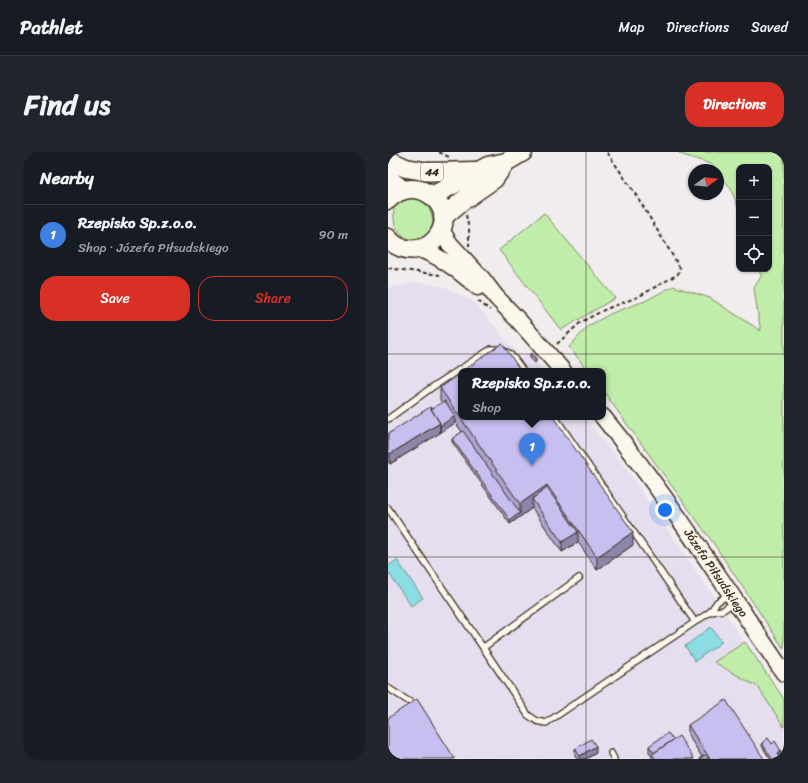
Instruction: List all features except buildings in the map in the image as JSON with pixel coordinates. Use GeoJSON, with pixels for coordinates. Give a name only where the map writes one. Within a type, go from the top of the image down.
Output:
{"type":"FeatureCollection","features":[{"type":"Feature","properties":{"kind":"main road","name":"44"},"geometry":{"type":"LineString","coordinates":[[432,196],[488,166],[506,162],[523,152]]}},
{"type":"Feature","properties":{"kind":"main road","name":"44"},"geometry":{"type":"LineString","coordinates":[[388,160],[406,168],[430,172],[479,171]]}},
{"type":"Feature","properties":{"kind":"main road","name":"44"},"geometry":{"type":"LineString","coordinates":[[419,249],[435,240],[442,224],[461,202],[494,179],[506,162]]}},
{"type":"Feature","properties":{"kind":"main road"},"geometry":{"type":"LineString","coordinates":[[388,178],[403,190]]}},
{"type":"Feature","properties":{"kind":"main road","name":"44"},"geometry":{"type":"LineString","coordinates":[[403,190],[415,188],[432,196],[440,206],[442,224]]}},
{"type":"Feature","properties":{"kind":"main road"},"geometry":{"type":"LineString","coordinates":[[388,200],[397,192],[403,190]]}},
{"type":"Feature","properties":{"kind":"main road"},"geometry":{"type":"LineString","coordinates":[[442,224],[449,243],[560,368]]}},
{"type":"Feature","properties":{"kind":"main road"},"geometry":{"type":"LineString","coordinates":[[392,244],[413,250],[419,249],[425,251],[452,266],[478,287],[496,297]]}},
{"type":"Feature","properties":{"kind":"main road","name":"Józefa Piłsudskiego"},"geometry":{"type":"LineString","coordinates":[[605,420],[657,488],[784,674]]}},
{"type":"Feature","properties":{"kind":"lane"},"geometry":{"type":"LineString","coordinates":[[462,368],[491,349],[501,349],[510,353],[520,368]]}},
{"type":"Feature","properties":{"kind":"lane"},"geometry":{"type":"LineString","coordinates":[[388,419],[458,370]]}},
{"type":"Feature","properties":{"kind":"lane"},"geometry":{"type":"LineString","coordinates":[[557,420],[695,622]]}},
{"type":"Feature","properties":{"kind":"lane"},"geometry":{"type":"LineString","coordinates":[[388,508],[484,647],[528,715],[537,721],[546,723],[710,612],[717,602],[732,598]]}},
{"type":"Feature","properties":{"kind":"lane"},"geometry":{"type":"LineString","coordinates":[[484,647],[579,578]]}},
{"type":"Feature","properties":{"kind":"lane"},"geometry":{"type":"LineString","coordinates":[[710,612],[722,610],[732,598]]}},
{"type":"Feature","properties":{"kind":"lane"},"geometry":{"type":"LineString","coordinates":[[388,688],[419,708]]}},
{"type":"Feature","properties":{"kind":"lane"},"geometry":{"type":"LineString","coordinates":[[611,753],[614,759]]}},
{"type":"Feature","properties":{"kind":"path"},"geometry":{"type":"LineString","coordinates":[[547,353],[581,322],[606,309],[638,297],[678,274],[680,268],[638,198],[606,152]]}},
{"type":"Feature","properties":{"kind":"path"},"geometry":{"type":"LineString","coordinates":[[466,213],[469,229],[468,249]]}},
{"type":"Feature","properties":{"kind":"path"},"geometry":{"type":"LineString","coordinates":[[388,268],[442,276]]}},
{"type":"Feature","properties":{"kind":"path"},"geometry":{"type":"LineString","coordinates":[[476,299],[494,314]]}},
{"type":"Feature","properties":{"kind":"shaded area"},"geometry":{"type":"Polygon","coordinates":[[[417,282],[445,287],[474,303],[522,358],[528,353],[540,368],[458,368],[458,420],[586,420],[624,466],[784,699],[784,759],[388,759],[388,288],[417,282]]]}},
{"type":"Feature","properties":{"kind":"green space"},"geometry":{"type":"Polygon","coordinates":[[[679,152],[784,152],[784,649],[714,544],[606,395],[606,368],[586,368],[569,347],[588,326],[612,313],[645,301],[673,286],[710,298],[761,331],[754,288],[762,275],[759,272],[772,272],[772,164],[736,164],[736,202],[730,187],[724,180],[724,164],[711,164],[680,154],[679,152]]]}},
{"type":"Feature","properties":{"kind":"green space"},"geometry":{"type":"Polygon","coordinates":[[[400,196],[421,198],[430,210],[433,221],[430,230],[424,236],[417,239],[408,238],[400,234],[394,220],[394,203],[400,196]]]}},
{"type":"Feature","properties":{"kind":"green space"},"geometry":{"type":"Polygon","coordinates":[[[544,213],[615,298],[561,330],[499,250],[544,213]]]}},
{"type":"Feature","properties":{"kind":"green space"},"geometry":{"type":"Polygon","coordinates":[[[745,642],[784,699],[784,727],[758,687],[714,662],[745,642]]]}},
{"type":"Feature","properties":{"kind":"water"},"geometry":{"type":"Polygon","coordinates":[[[397,560],[423,598],[411,606],[388,572],[388,566],[397,560]]]}},
{"type":"Feature","properties":{"kind":"water"},"geometry":{"type":"Polygon","coordinates":[[[711,627],[722,642],[695,661],[685,646],[711,627]]]}},
{"type":"Feature","properties":{"kind":"place","name":"Rzepisko Sp.z.o.o."},"geometry":{"type":"Point","coordinates":[532,466]}}]}
